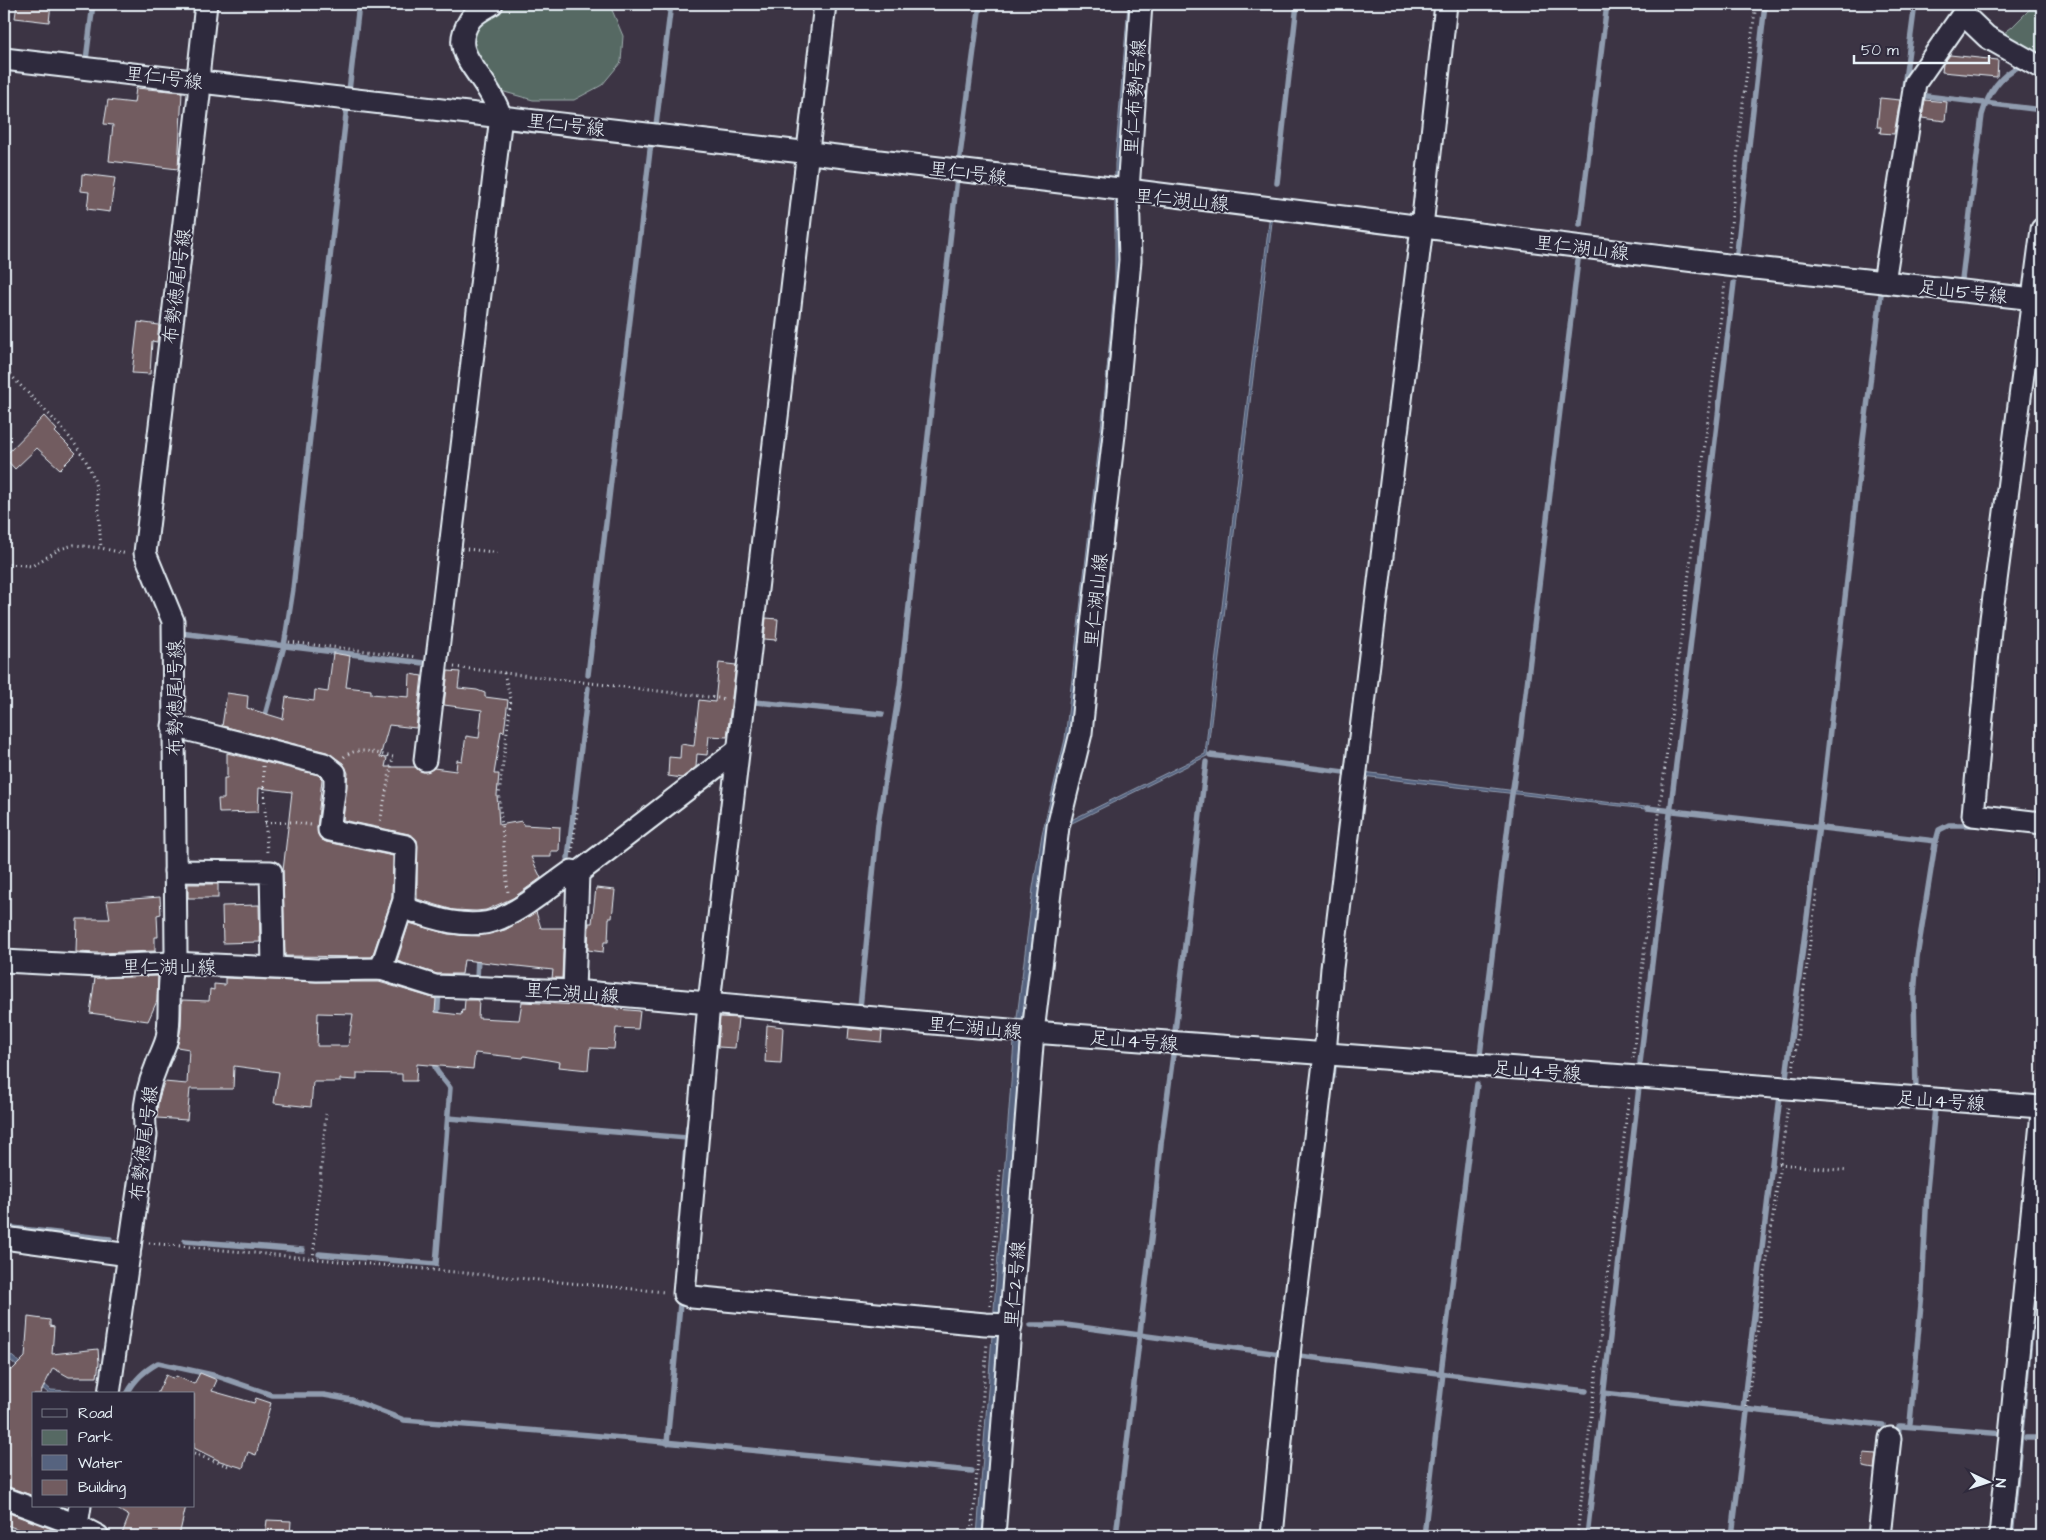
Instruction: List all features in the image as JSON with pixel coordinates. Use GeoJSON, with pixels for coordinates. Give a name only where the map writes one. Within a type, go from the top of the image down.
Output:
{"type":"FeatureCollection","features":[{"type":"Feature","properties":{"kind":"street","name":"布勢徳尾1号線"},"geometry":{"type":"LineString","coordinates":[[110,1392],[146,1135],[143,1120],[146,1099],[151,1078],[166,1040],[172,963],[176,953],[173,726],[174,621],[146,555],[199,95],[198,81],[206,4]]}},
{"type":"Feature","properties":{"kind":"street"},"geometry":{"type":"LineString","coordinates":[[426,760],[501,116],[487,88],[464,54],[462,46],[471,18],[492,4]]}},
{"type":"Feature","properties":{"kind":"street"},"geometry":{"type":"LineString","coordinates":[[825,4],[709,1003],[684,1294],[702,1298],[1010,1325]]}},
{"type":"Feature","properties":{"kind":"street","name":"里仁布勢1号線"},"geometry":{"type":"LineString","coordinates":[[1128,190],[1141,4]]}},
{"type":"Feature","properties":{"kind":"street"},"geometry":{"type":"LineString","coordinates":[[1272,1536],[1290,1346],[1325,1054],[1332,968],[1422,227],[1446,4]]}},
{"type":"Feature","properties":{"kind":"street"},"geometry":{"type":"LineString","coordinates":[[1884,282],[1914,83],[1965,9],[1988,37],[2042,68]]}},
{"type":"Feature","properties":{"kind":"street","name":"里仁1号線"},"geometry":{"type":"LineString","coordinates":[[4,58],[1128,190]]}},
{"type":"Feature","properties":{"kind":"street","name":"里仁湖山線"},"geometry":{"type":"LineString","coordinates":[[4,960],[98,966],[172,963],[273,966],[317,970],[381,969],[435,986],[574,991],[1033,1032],[1058,827],[1081,733],[1115,426],[1130,260],[1128,190],[1727,265],[1884,282]]}},
{"type":"Feature","properties":{"kind":"street"},"geometry":{"type":"LineString","coordinates":[[2042,229],[2038,299],[1991,619],[1973,815],[2042,823]]}},
{"type":"Feature","properties":{"kind":"street","name":"足山5号線"},"geometry":{"type":"LineString","coordinates":[[1884,282],[2038,299]]}},
{"type":"Feature","properties":{"kind":"street"},"geometry":{"type":"LineString","coordinates":[[173,726],[324,764],[335,772],[329,830],[406,846],[404,900],[381,969]]}},
{"type":"Feature","properties":{"kind":"street"},"geometry":{"type":"LineString","coordinates":[[402,907],[447,920],[471,924],[500,919],[575,872],[738,750]]}},
{"type":"Feature","properties":{"kind":"street"},"geometry":{"type":"LineString","coordinates":[[175,871],[271,872],[273,966]]}},
{"type":"Feature","properties":{"kind":"street"},"geometry":{"type":"LineString","coordinates":[[574,991],[575,872]]}},
{"type":"Feature","properties":{"kind":"street","name":"足山4号線"},"geometry":{"type":"LineString","coordinates":[[1033,1032],[2042,1107]]}},
{"type":"Feature","properties":{"kind":"street","name":"里仁2号線"},"geometry":{"type":"LineString","coordinates":[[994,1536],[1033,1032]]}},
{"type":"Feature","properties":{"kind":"street"},"geometry":{"type":"LineString","coordinates":[[2000,1536],[2042,1113]]}},
{"type":"Feature","properties":{"kind":"street"},"geometry":{"type":"LineString","coordinates":[[4,1238],[130,1248]]}},
{"type":"Feature","properties":{"kind":"street"},"geometry":{"type":"LineString","coordinates":[[1878,1536],[1890,1438]]}},
{"type":"Feature","properties":{"kind":"street"},"geometry":{"type":"LineString","coordinates":[[4,1498],[32,1505]]}},
{"type":"Feature","properties":{"kind":"street"},"geometry":{"type":"LineString","coordinates":[[45,1508],[78,1516],[98,1536]]}},
{"type":"Feature","properties":{"kind":"path"},"geometry":{"type":"LineString","coordinates":[[1576,1536],[1631,1077],[1655,847],[1727,265],[1741,117],[1756,4]]}},
{"type":"Feature","properties":{"kind":"path"},"geometry":{"type":"LineString","coordinates":[[4,367],[21,389],[66,433],[85,460],[94,482],[98,502],[101,548]]}},
{"type":"Feature","properties":{"kind":"path"},"geometry":{"type":"LineString","coordinates":[[4,563],[32,566],[60,549],[74,545],[101,548],[129,555],[146,555]]}},
{"type":"Feature","properties":{"kind":"path"},"geometry":{"type":"LineString","coordinates":[[450,547],[501,553]]}},
{"type":"Feature","properties":{"kind":"path"},"geometry":{"type":"LineString","coordinates":[[288,642],[437,661],[443,666],[744,702]]}},
{"type":"Feature","properties":{"kind":"path"},"geometry":{"type":"LineString","coordinates":[[504,673],[511,700],[499,795],[511,913]]}},
{"type":"Feature","properties":{"kind":"path"},"geometry":{"type":"LineString","coordinates":[[263,748],[268,872]]}},
{"type":"Feature","properties":{"kind":"path"},"geometry":{"type":"LineString","coordinates":[[332,770],[346,754],[354,750],[393,757],[376,840]]}},
{"type":"Feature","properties":{"kind":"path"},"geometry":{"type":"LineString","coordinates":[[575,872],[572,860],[578,804]]}},
{"type":"Feature","properties":{"kind":"path"},"geometry":{"type":"LineString","coordinates":[[265,823],[291,822],[329,827]]}},
{"type":"Feature","properties":{"kind":"path"},"geometry":{"type":"LineString","coordinates":[[1747,1406],[1817,890]]}},
{"type":"Feature","properties":{"kind":"path"},"geometry":{"type":"LineString","coordinates":[[313,1259],[326,1114]]}},
{"type":"Feature","properties":{"kind":"path"},"geometry":{"type":"LineString","coordinates":[[1779,1164],[1848,1171]]}},
{"type":"Feature","properties":{"kind":"path"},"geometry":{"type":"LineString","coordinates":[[972,1536],[1000,1170]]}},
{"type":"Feature","properties":{"kind":"path"},"geometry":{"type":"LineString","coordinates":[[130,1248],[313,1259],[684,1294]]}},
{"type":"Feature","properties":{"kind":"path"},"geometry":{"type":"LineString","coordinates":[[195,1454],[231,1467]]}},
{"type":"Feature","properties":{"kind":"green space"},"geometry":{"type":"Polygon","coordinates":[[[504,4],[605,4],[612,10],[623,36],[621,62],[602,85],[574,100],[533,100],[501,91],[472,50],[477,28],[504,4]]]}},
{"type":"Feature","properties":{"kind":"green space"},"geometry":{"type":"Polygon","coordinates":[[[2035,4],[2042,4],[2042,62],[1999,37],[2035,4]]]}},
{"type":"Feature","properties":{"kind":"water"},"geometry":{"type":"Polygon","coordinates":[[[1128,4],[1133,4],[1120,288],[1071,742],[1048,834],[1022,1021],[984,1536],[977,1536],[1014,1042],[1033,888],[1042,834],[1065,739],[1104,402],[1115,281],[1115,164],[1128,4]]]}},
{"type":"Feature","properties":{"kind":"water"},"geometry":{"type":"Polygon","coordinates":[[[1270,214],[1273,214],[1207,756],[1066,826],[1065,823],[1205,754],[1270,214]]]}},
{"type":"Feature","properties":{"kind":"water"},"geometry":{"type":"Polygon","coordinates":[[[1363,772],[1654,808],[1654,810],[1362,776],[1363,772]]]}},
{"type":"Feature","properties":{"kind":"water"},"geometry":{"type":"Polygon","coordinates":[[[4,1351],[6,1351],[51,1390],[88,1392],[47,1392],[4,1355],[4,1351]]]}},
{"type":"Feature","properties":{"kind":"building"},"geometry":{"type":"Polygon","coordinates":[[[17,4],[51,4],[49,22],[15,18],[17,4]]]}},
{"type":"Feature","properties":{"kind":"building"},"geometry":{"type":"Polygon","coordinates":[[[1950,55],[1998,60],[1997,77],[1942,72],[1943,64],[1950,55]]]}},
{"type":"Feature","properties":{"kind":"building"},"geometry":{"type":"Polygon","coordinates":[[[136,88],[182,92],[178,169],[109,161],[113,125],[104,124],[108,100],[134,103],[136,88]]]}},
{"type":"Feature","properties":{"kind":"building"},"geometry":{"type":"Polygon","coordinates":[[[1880,98],[1900,100],[1894,134],[1880,133],[1881,127],[1877,127],[1880,98]]]}},
{"type":"Feature","properties":{"kind":"building"},"geometry":{"type":"Polygon","coordinates":[[[1925,100],[1947,102],[1945,121],[1922,118],[1925,100]]]}},
{"type":"Feature","properties":{"kind":"building"},"geometry":{"type":"Polygon","coordinates":[[[82,174],[115,178],[110,212],[87,209],[89,192],[81,191],[82,174]]]}},
{"type":"Feature","properties":{"kind":"building"},"geometry":{"type":"Polygon","coordinates":[[[138,322],[159,325],[157,342],[152,341],[150,374],[132,373],[138,322]]]}},
{"type":"Feature","properties":{"kind":"building"},"geometry":{"type":"Polygon","coordinates":[[[44,416],[57,430],[55,432],[76,453],[60,469],[37,448],[15,469],[4,457],[44,416]]]}},
{"type":"Feature","properties":{"kind":"building"},"geometry":{"type":"Polygon","coordinates":[[[766,618],[778,619],[776,640],[764,639],[766,618]]]}},
{"type":"Feature","properties":{"kind":"building"},"geometry":{"type":"Polygon","coordinates":[[[333,653],[350,656],[346,687],[371,690],[371,694],[409,697],[410,674],[422,676],[416,728],[389,725],[380,757],[387,758],[385,767],[415,767],[424,772],[434,768],[456,771],[457,760],[462,761],[466,736],[479,738],[482,710],[444,705],[448,671],[460,672],[458,688],[477,690],[485,693],[485,697],[508,700],[504,732],[501,731],[494,774],[499,774],[497,795],[499,825],[522,821],[523,825],[560,827],[559,851],[551,851],[551,857],[531,857],[541,878],[513,898],[486,910],[453,910],[417,899],[417,840],[409,834],[343,820],[348,773],[343,763],[327,752],[222,726],[227,693],[248,696],[247,708],[283,719],[286,697],[314,701],[315,690],[328,692],[333,653]]]}},
{"type":"Feature","properties":{"kind":"building"},"geometry":{"type":"Polygon","coordinates":[[[719,663],[736,665],[727,737],[709,736],[707,755],[697,754],[696,767],[682,778],[668,776],[669,757],[680,758],[681,744],[694,746],[699,700],[715,702],[719,663]]]}},
{"type":"Feature","properties":{"kind":"building"},"geometry":{"type":"Polygon","coordinates":[[[227,753],[318,775],[322,779],[317,828],[321,839],[326,842],[393,856],[392,898],[372,957],[285,956],[283,871],[292,792],[259,788],[258,812],[219,813],[218,799],[224,799],[224,778],[227,778],[227,753]]]}},
{"type":"Feature","properties":{"kind":"building"},"geometry":{"type":"Polygon","coordinates":[[[188,884],[218,884],[218,898],[188,898],[188,884]]]}},
{"type":"Feature","properties":{"kind":"building"},"geometry":{"type":"Polygon","coordinates":[[[596,888],[615,890],[612,918],[609,918],[608,942],[604,942],[603,952],[588,950],[589,923],[592,923],[596,888]]]}},
{"type":"Feature","properties":{"kind":"building"},"geometry":{"type":"Polygon","coordinates":[[[160,897],[161,914],[157,915],[158,937],[155,937],[155,951],[76,952],[77,919],[110,919],[107,901],[160,897]]]}},
{"type":"Feature","properties":{"kind":"building"},"geometry":{"type":"Polygon","coordinates":[[[259,905],[260,942],[223,943],[222,906],[259,905]]]}},
{"type":"Feature","properties":{"kind":"building"},"geometry":{"type":"Polygon","coordinates":[[[536,912],[541,928],[564,928],[562,978],[552,978],[553,970],[464,960],[462,974],[437,974],[397,961],[409,923],[448,934],[479,936],[505,930],[536,912]]]}},
{"type":"Feature","properties":{"kind":"building"},"geometry":{"type":"Polygon","coordinates":[[[158,976],[157,1001],[148,1021],[90,1013],[95,978],[158,976]]]}},
{"type":"Feature","properties":{"kind":"building"},"geometry":{"type":"Polygon","coordinates":[[[225,978],[316,982],[379,982],[436,999],[435,1012],[461,1015],[462,1010],[464,1011],[465,1000],[479,1000],[478,1018],[519,1020],[522,1002],[617,1007],[617,1009],[640,1011],[638,1029],[616,1028],[614,1049],[590,1048],[588,1070],[559,1067],[560,1062],[524,1056],[523,1058],[475,1053],[473,1069],[417,1064],[416,1081],[402,1081],[402,1074],[357,1073],[357,1080],[340,1079],[340,1082],[313,1082],[311,1107],[274,1103],[279,1072],[234,1066],[233,1089],[190,1089],[187,1120],[157,1118],[158,1102],[164,1082],[187,1084],[189,1049],[177,1047],[181,1028],[182,1000],[209,1001],[210,989],[214,990],[214,984],[225,985],[225,978]],[[318,1013],[317,1046],[348,1046],[353,1014],[318,1013]]]}},
{"type":"Feature","properties":{"kind":"building"},"geometry":{"type":"Polygon","coordinates":[[[720,1017],[738,1018],[735,1048],[718,1047],[720,1017]]]}},
{"type":"Feature","properties":{"kind":"building"},"geometry":{"type":"Polygon","coordinates":[[[767,1025],[783,1027],[781,1063],[765,1062],[767,1025]]]}},
{"type":"Feature","properties":{"kind":"building"},"geometry":{"type":"Polygon","coordinates":[[[849,1028],[882,1031],[881,1042],[848,1039],[849,1028]]]}},
{"type":"Feature","properties":{"kind":"building"},"geometry":{"type":"Polygon","coordinates":[[[28,1317],[50,1320],[50,1326],[54,1327],[52,1354],[98,1349],[99,1363],[97,1377],[69,1377],[53,1368],[41,1392],[32,1392],[32,1495],[4,1486],[4,1366],[12,1370],[25,1357],[28,1317]]]}},
{"type":"Feature","properties":{"kind":"building"},"geometry":{"type":"Polygon","coordinates":[[[200,1373],[217,1380],[212,1391],[254,1403],[256,1398],[271,1403],[256,1455],[248,1452],[243,1468],[220,1461],[195,1448],[195,1392],[158,1392],[166,1375],[175,1379],[176,1376],[194,1384],[200,1373]]]}},
{"type":"Feature","properties":{"kind":"building"},"geometry":{"type":"Polygon","coordinates":[[[1864,1453],[1876,1454],[1874,1469],[1863,1467],[1864,1453]]]}},
{"type":"Feature","properties":{"kind":"building"},"geometry":{"type":"Polygon","coordinates":[[[115,1508],[186,1508],[179,1536],[122,1534],[129,1516],[115,1508]]]}},
{"type":"Feature","properties":{"kind":"building"},"geometry":{"type":"Polygon","coordinates":[[[6,1512],[71,1536],[36,1536],[4,1524],[6,1512]]]}},
{"type":"Feature","properties":{"kind":"building"},"geometry":{"type":"Polygon","coordinates":[[[267,1520],[291,1521],[290,1535],[265,1536],[267,1520]]]}},
{"type":"Feature","properties":{"kind":"waterway"},"geometry":{"type":"LineString","coordinates":[[86,60],[93,4]]}},
{"type":"Feature","properties":{"kind":"waterway"},"geometry":{"type":"LineString","coordinates":[[349,91],[359,4]]}},
{"type":"Feature","properties":{"kind":"waterway"},"geometry":{"type":"LineString","coordinates":[[656,125],[671,4]]}},
{"type":"Feature","properties":{"kind":"waterway"},"geometry":{"type":"LineString","coordinates":[[959,163],[980,4]]}},
{"type":"Feature","properties":{"kind":"waterway"},"geometry":{"type":"LineString","coordinates":[[1277,183],[1297,4]]}},
{"type":"Feature","properties":{"kind":"waterway"},"geometry":{"type":"LineString","coordinates":[[1580,225],[1607,4]]}},
{"type":"Feature","properties":{"kind":"waterway"},"geometry":{"type":"LineString","coordinates":[[1737,252],[1765,4]]}},
{"type":"Feature","properties":{"kind":"waterway"},"geometry":{"type":"LineString","coordinates":[[1904,87],[1915,4]]}},
{"type":"Feature","properties":{"kind":"waterway"},"geometry":{"type":"LineString","coordinates":[[460,65],[471,82]]}},
{"type":"Feature","properties":{"kind":"waterway"},"geometry":{"type":"LineString","coordinates":[[1962,279],[1982,115],[1996,86],[2006,74],[2020,66]]}},
{"type":"Feature","properties":{"kind":"waterway"},"geometry":{"type":"LineString","coordinates":[[1918,95],[2042,110]]}},
{"type":"Feature","properties":{"kind":"waterway"},"geometry":{"type":"LineString","coordinates":[[264,719],[284,646],[293,589],[347,106]]}},
{"type":"Feature","properties":{"kind":"waterway"},"geometry":{"type":"LineString","coordinates":[[588,675],[651,142]]}},
{"type":"Feature","properties":{"kind":"waterway"},"geometry":{"type":"LineString","coordinates":[[860,1008],[878,824],[900,686],[957,178]]}},
{"type":"Feature","properties":{"kind":"waterway"},"geometry":{"type":"LineString","coordinates":[[1480,1055],[1511,801],[1521,735],[1578,260]]}},
{"type":"Feature","properties":{"kind":"waterway"},"geometry":{"type":"LineString","coordinates":[[1640,1063],[1734,283]]}},
{"type":"Feature","properties":{"kind":"waterway"},"geometry":{"type":"LineString","coordinates":[[1786,1077],[1820,818],[1881,294]]}},
{"type":"Feature","properties":{"kind":"waterway"},"geometry":{"type":"LineString","coordinates":[[180,633],[432,664]]}},
{"type":"Feature","properties":{"kind":"waterway"},"geometry":{"type":"LineString","coordinates":[[568,858],[588,688]]}},
{"type":"Feature","properties":{"kind":"waterway"},"geometry":{"type":"LineString","coordinates":[[755,702],[882,714]]}},
{"type":"Feature","properties":{"kind":"waterway"},"geometry":{"type":"LineString","coordinates":[[1210,755],[1352,773]]}},
{"type":"Feature","properties":{"kind":"waterway"},"geometry":{"type":"LineString","coordinates":[[1175,1032],[1206,762]]}},
{"type":"Feature","properties":{"kind":"waterway"},"geometry":{"type":"LineString","coordinates":[[1647,808],[1936,841],[1939,830],[1949,825],[1976,825]]}},
{"type":"Feature","properties":{"kind":"waterway"},"geometry":{"type":"LineString","coordinates":[[1916,1090],[1914,996],[1917,957],[1935,844]]}},
{"type":"Feature","properties":{"kind":"waterway"},"geometry":{"type":"LineString","coordinates":[[473,980],[477,980],[478,956]]}},
{"type":"Feature","properties":{"kind":"waterway"},"geometry":{"type":"LineString","coordinates":[[437,1019],[439,992]]}},
{"type":"Feature","properties":{"kind":"waterway"},"geometry":{"type":"LineString","coordinates":[[1116,1536],[1173,1055]]}},
{"type":"Feature","properties":{"kind":"waterway"},"geometry":{"type":"LineString","coordinates":[[319,1254],[436,1264],[450,1088],[437,1071],[434,1058]]}},
{"type":"Feature","properties":{"kind":"waterway"},"geometry":{"type":"LineString","coordinates":[[1333,1077],[1334,1066]]}},
{"type":"Feature","properties":{"kind":"waterway"},"geometry":{"type":"LineString","coordinates":[[1441,1373],[1477,1084]]}},
{"type":"Feature","properties":{"kind":"waterway"},"geometry":{"type":"LineString","coordinates":[[1587,1536],[1639,1087]]}},
{"type":"Feature","properties":{"kind":"waterway"},"geometry":{"type":"LineString","coordinates":[[1743,1409],[1780,1096],[1776,1096]]}},
{"type":"Feature","properties":{"kind":"waterway"},"geometry":{"type":"LineString","coordinates":[[1910,1423],[1922,1293],[1927,1190],[1935,1107]]}},
{"type":"Feature","properties":{"kind":"waterway"},"geometry":{"type":"LineString","coordinates":[[448,1118],[687,1138]]}},
{"type":"Feature","properties":{"kind":"waterway"},"geometry":{"type":"LineString","coordinates":[[684,1169],[688,1126]]}},
{"type":"Feature","properties":{"kind":"waterway"},"geometry":{"type":"LineString","coordinates":[[4,1227],[110,1239]]}},
{"type":"Feature","properties":{"kind":"waterway"},"geometry":{"type":"LineString","coordinates":[[185,1241],[303,1250]]}},
{"type":"Feature","properties":{"kind":"waterway"},"geometry":{"type":"LineString","coordinates":[[2011,1536],[2038,1257]]}},
{"type":"Feature","properties":{"kind":"waterway"},"geometry":{"type":"LineString","coordinates":[[667,1443],[680,1304]]}},
{"type":"Feature","properties":{"kind":"waterway"},"geometry":{"type":"LineString","coordinates":[[1031,1325],[1066,1325],[1280,1354]]}},
{"type":"Feature","properties":{"kind":"waterway"},"geometry":{"type":"LineString","coordinates":[[1299,1356],[1586,1391]]}},
{"type":"Feature","properties":{"kind":"waterway"},"geometry":{"type":"LineString","coordinates":[[128,1392],[140,1376],[158,1363],[217,1376],[272,1395],[324,1395],[352,1400],[404,1420],[590,1435],[972,1471]]}},
{"type":"Feature","properties":{"kind":"waterway"},"geometry":{"type":"LineString","coordinates":[[1424,1536],[1443,1373]]}},
{"type":"Feature","properties":{"kind":"waterway"},"geometry":{"type":"LineString","coordinates":[[1604,1393],[1883,1425]]}},
{"type":"Feature","properties":{"kind":"waterway"},"geometry":{"type":"LineString","coordinates":[[1732,1536],[1747,1412]]}},
{"type":"Feature","properties":{"kind":"waterway"},"geometry":{"type":"LineString","coordinates":[[1898,1440],[1899,1426]]}},
{"type":"Feature","properties":{"kind":"waterway"},"geometry":{"type":"LineString","coordinates":[[1901,1426],[2004,1434]]}},
{"type":"Feature","properties":{"kind":"waterway"},"geometry":{"type":"LineString","coordinates":[[2026,1438],[2042,1438]]}}]}
